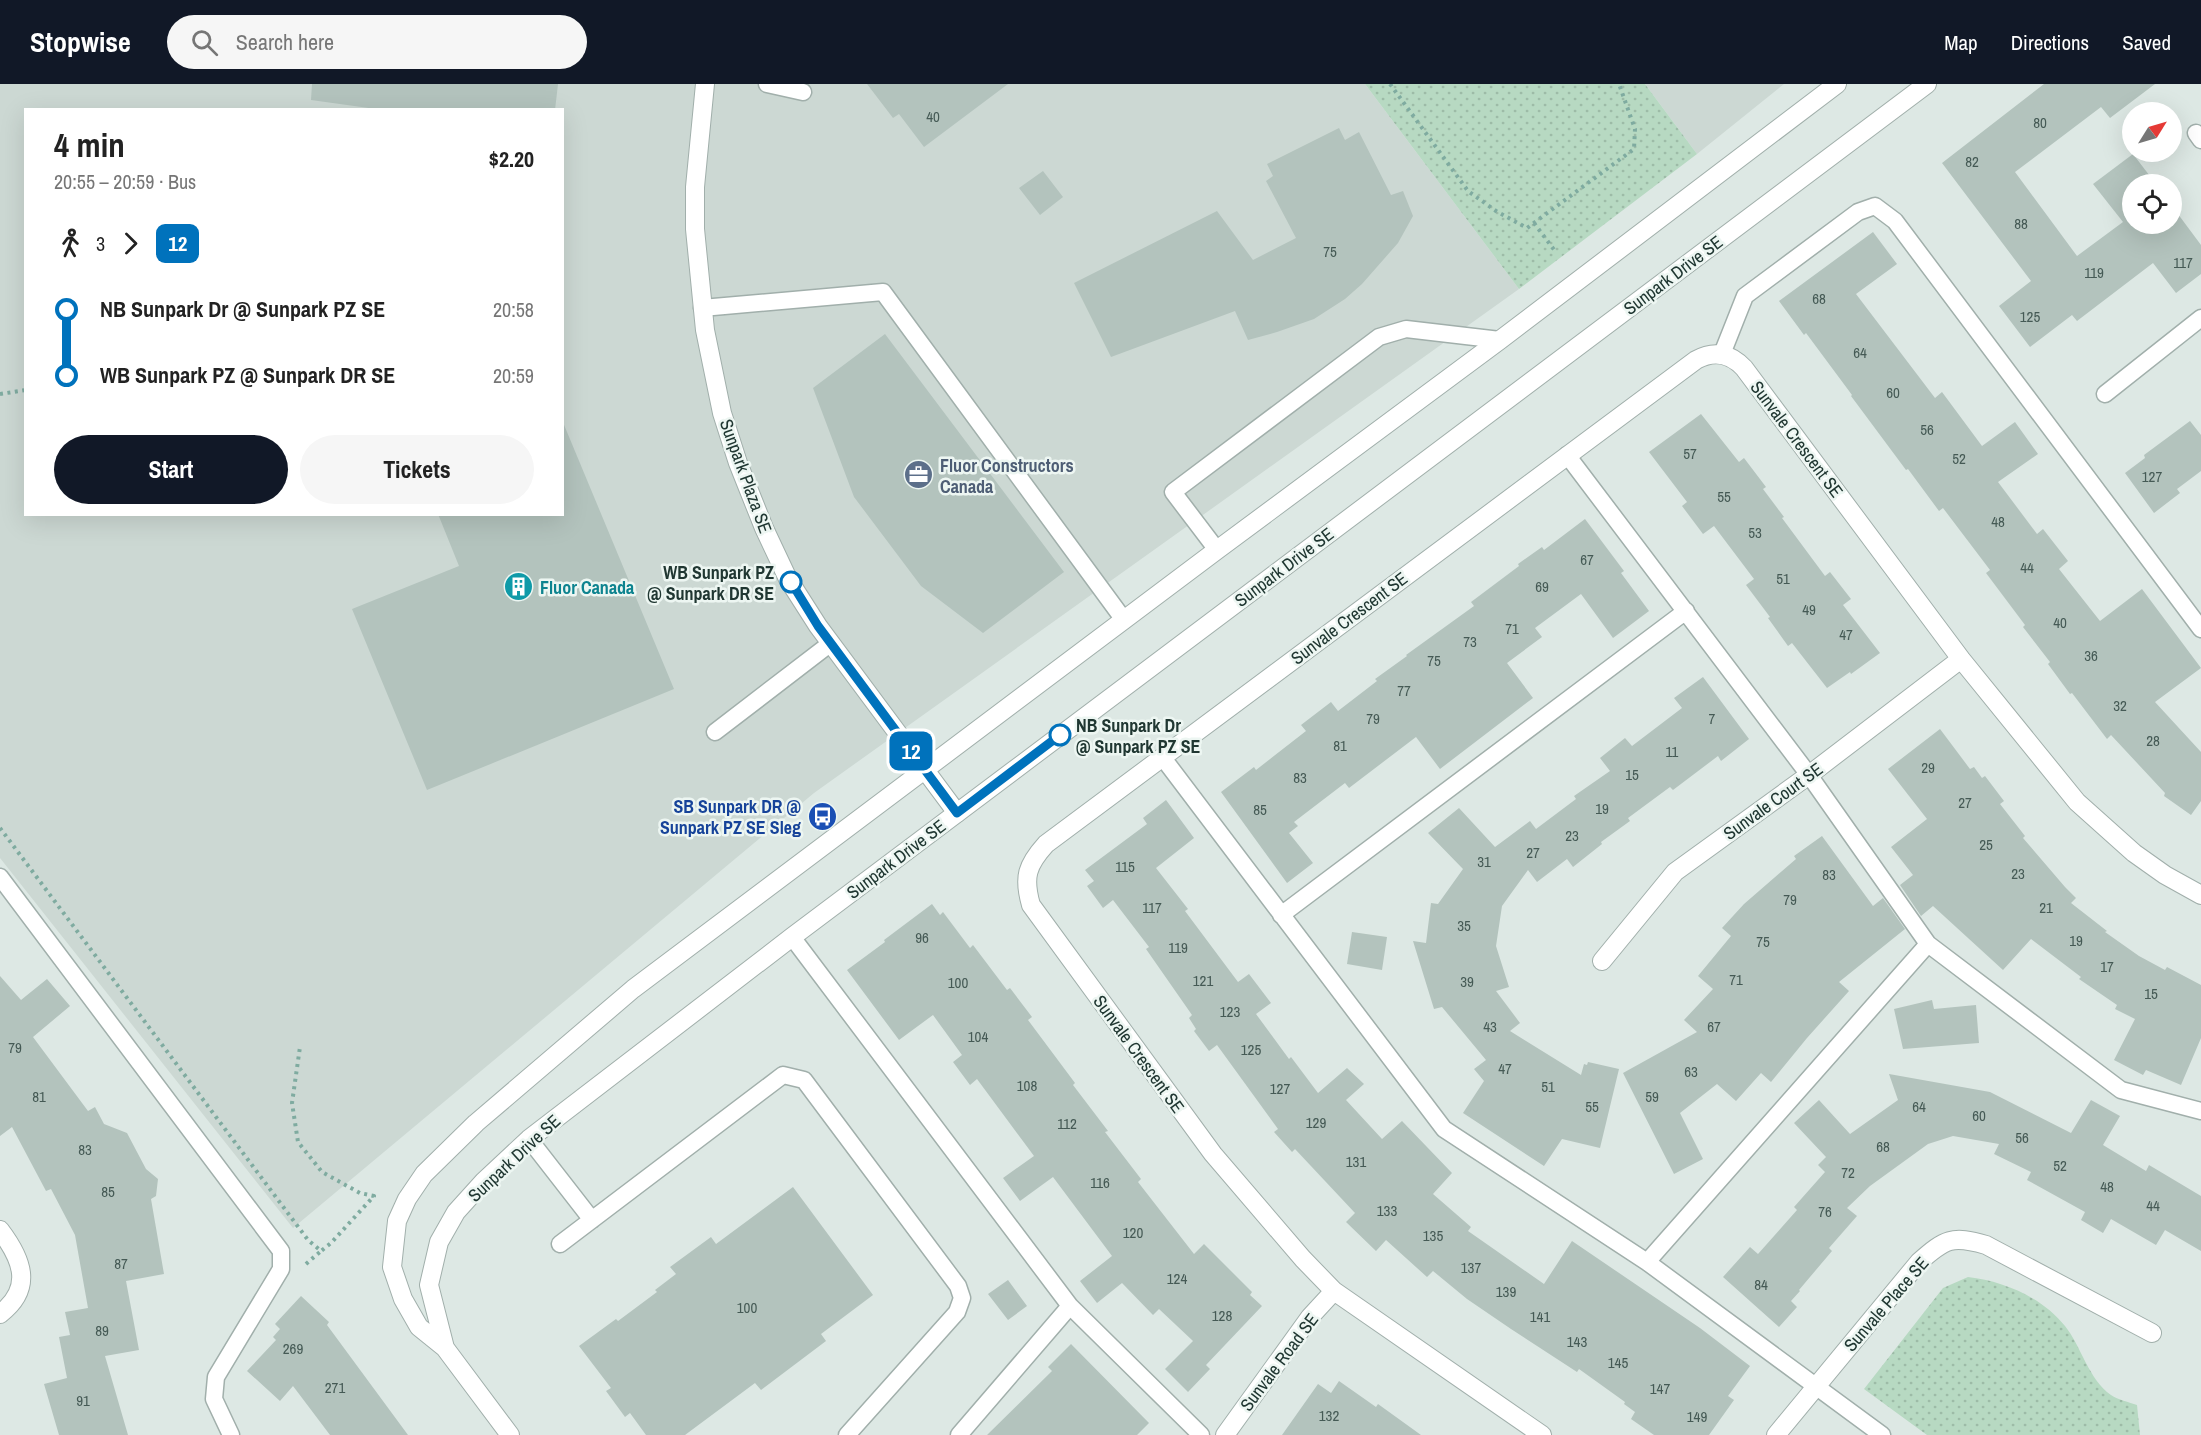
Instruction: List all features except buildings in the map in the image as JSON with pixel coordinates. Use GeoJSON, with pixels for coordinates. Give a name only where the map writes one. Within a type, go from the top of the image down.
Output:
{"type":"FeatureCollection","features":[{"type":"Feature","properties":{"kind":"street","name":"Sunpark Plaza SE"},"geometry":{"type":"LineString","coordinates":[[705,84],[694,187],[694,229],[705,330],[722,412],[738,463],[764,528],[788,579],[831,643],[957,813]]}},
{"type":"Feature","properties":{"kind":"street"},"geometry":{"type":"LineString","coordinates":[[510,1435],[445,1348],[419,1327],[403,1299],[392,1267],[397,1221],[407,1199],[424,1174],[476,1123],[633,990],[1500,340],[1837,84]]}},
{"type":"Feature","properties":{"kind":"street","name":"Sunpark Drive SE"},"geometry":{"type":"LineString","coordinates":[[445,1348],[429,1285],[439,1242],[456,1212],[484,1181],[529,1139],[792,937],[1927,84]]}},
{"type":"Feature","properties":{"kind":"street","name":"Sunvale Crescent SE"},"geometry":{"type":"LineString","coordinates":[[1542,1435],[1334,1291],[1213,1154],[1031,905],[1026,890],[1028,871],[1033,859],[1046,844],[1567,454],[1696,360],[1713,353],[1730,356],[1744,368],[1961,659],[2077,802],[2134,853],[2165,875],[2201,895]]}},
{"type":"Feature","properties":{"kind":"street","name":"Sunvale Court SE"},"geometry":{"type":"LineString","coordinates":[[1602,961],[1676,872],[1809,775],[1961,659]]}},
{"type":"Feature","properties":{"kind":"street"},"geometry":{"type":"LineString","coordinates":[[0,1230],[19,1261],[22,1276],[12,1304],[0,1314]]}},
{"type":"Feature","properties":{"kind":"street","name":"Sunvale Place SE"},"geometry":{"type":"LineString","coordinates":[[1776,1435],[1919,1262],[1935,1248],[1950,1240],[1968,1240],[1986,1245],[2152,1333]]}},
{"type":"Feature","properties":{"kind":"street","name":"Sunvale Road SE"},"geometry":{"type":"LineString","coordinates":[[1225,1435],[1310,1317],[1334,1291]]}},
{"type":"Feature","properties":{"kind":"lane"},"geometry":{"type":"LineString","coordinates":[[767,84],[803,92]]}},
{"type":"Feature","properties":{"kind":"lane"},"geometry":{"type":"LineString","coordinates":[[1722,354],[1745,296],[1858,212],[1875,206],[1895,221],[2201,629]]}},
{"type":"Feature","properties":{"kind":"lane"},"geometry":{"type":"LineString","coordinates":[[702,308],[883,292],[1124,620]]}},
{"type":"Feature","properties":{"kind":"lane"},"geometry":{"type":"LineString","coordinates":[[2105,394],[2201,318]]}},
{"type":"Feature","properties":{"kind":"lane"},"geometry":{"type":"LineString","coordinates":[[1217,550],[1173,492],[1379,337],[1406,329],[1500,340]]}},
{"type":"Feature","properties":{"kind":"lane"},"geometry":{"type":"LineString","coordinates":[[1567,454],[1809,775],[1928,944],[2121,1090],[2201,1111]]}},
{"type":"Feature","properties":{"kind":"lane"},"geometry":{"type":"LineString","coordinates":[[1281,915],[1686,611]]}},
{"type":"Feature","properties":{"kind":"lane"},"geometry":{"type":"LineString","coordinates":[[715,732],[831,643]]}},
{"type":"Feature","properties":{"kind":"lane"},"geometry":{"type":"LineString","coordinates":[[1163,758],[1444,1129],[1647,1262],[1882,1435]]}},
{"type":"Feature","properties":{"kind":"lane"},"geometry":{"type":"LineString","coordinates":[[0,877],[281,1251],[281,1269],[277,1278],[216,1377],[214,1399],[231,1435]]}},
{"type":"Feature","properties":{"kind":"lane"},"geometry":{"type":"LineString","coordinates":[[792,937],[1070,1306],[1201,1435]]}},
{"type":"Feature","properties":{"kind":"lane"},"geometry":{"type":"LineString","coordinates":[[1647,1262],[1928,944]]}},
{"type":"Feature","properties":{"kind":"lane"},"geometry":{"type":"LineString","coordinates":[[560,1244],[783,1075],[804,1080],[958,1286],[962,1298],[957,1312],[847,1435]]}},
{"type":"Feature","properties":{"kind":"lane"},"geometry":{"type":"LineString","coordinates":[[529,1139],[592,1220]]}},
{"type":"Feature","properties":{"kind":"lane"},"geometry":{"type":"LineString","coordinates":[[958,1435],[1070,1306]]}},
{"type":"Feature","properties":{"kind":"path"},"geometry":{"type":"LineString","coordinates":[[1390,84],[1468,190],[1496,211],[1527,228],[1634,149],[1635,129],[1619,84]]}},
{"type":"Feature","properties":{"kind":"path"},"geometry":{"type":"LineString","coordinates":[[1534,223],[1555,251]]}},
{"type":"Feature","properties":{"kind":"path"},"geometry":{"type":"LineString","coordinates":[[0,394],[24,390]]}},
{"type":"Feature","properties":{"kind":"path"},"geometry":{"type":"LineString","coordinates":[[0,828],[301,1230],[321,1251],[374,1196],[360,1193],[322,1172],[298,1142],[292,1103],[300,1047]]}},
{"type":"Feature","properties":{"kind":"shaded area"},"geometry":{"type":"Polygon","coordinates":[[[0,84],[1365,84],[1519,289],[814,793],[293,1228],[0,858],[0,84]]]}},
{"type":"Feature","properties":{"kind":"shaded area"},"geometry":{"type":"Polygon","coordinates":[[[1645,84],[1784,84],[1697,154],[1645,84]]]}},
{"type":"Feature","properties":{"kind":"green space"},"geometry":{"type":"Polygon","coordinates":[[[1365,84],[1645,84],[1697,154],[1519,289],[1365,84]]]}},
{"type":"Feature","properties":{"kind":"green space"},"geometry":{"type":"Polygon","coordinates":[[[1968,1277],[1995,1282],[2021,1292],[2056,1316],[2071,1334],[2091,1372],[2103,1389],[2120,1400],[2137,1405],[2140,1435],[1927,1435],[1864,1389],[1943,1288],[1968,1277]]]}},
{"type":"Feature","properties":{"kind":"bus line","name":"12"},"geometry":{"type":"LineString","coordinates":[[791,582],[818,626],[957,813],[1060,735]]}},
{"type":"Feature","properties":{"kind":"place","name":"Fluor Constructors Canada"},"geometry":{"type":"Point","coordinates":[919,475]}},
{"type":"Feature","properties":{"kind":"place","name":"WB Sunpark PZ @ Sunpark DR SE"},"geometry":{"type":"Point","coordinates":[791,582]}},
{"type":"Feature","properties":{"kind":"place","name":"Fluor Canada"},"geometry":{"type":"Point","coordinates":[519,587]}},
{"type":"Feature","properties":{"kind":"place","name":"NB Sunpark Dr @ Sunpark PZ SE"},"geometry":{"type":"Point","coordinates":[1060,735]}},
{"type":"Feature","properties":{"kind":"place","name":"SB Sunpark DR @ Sunpark PZ SE Sleg"},"geometry":{"type":"Point","coordinates":[822,816]}}]}
